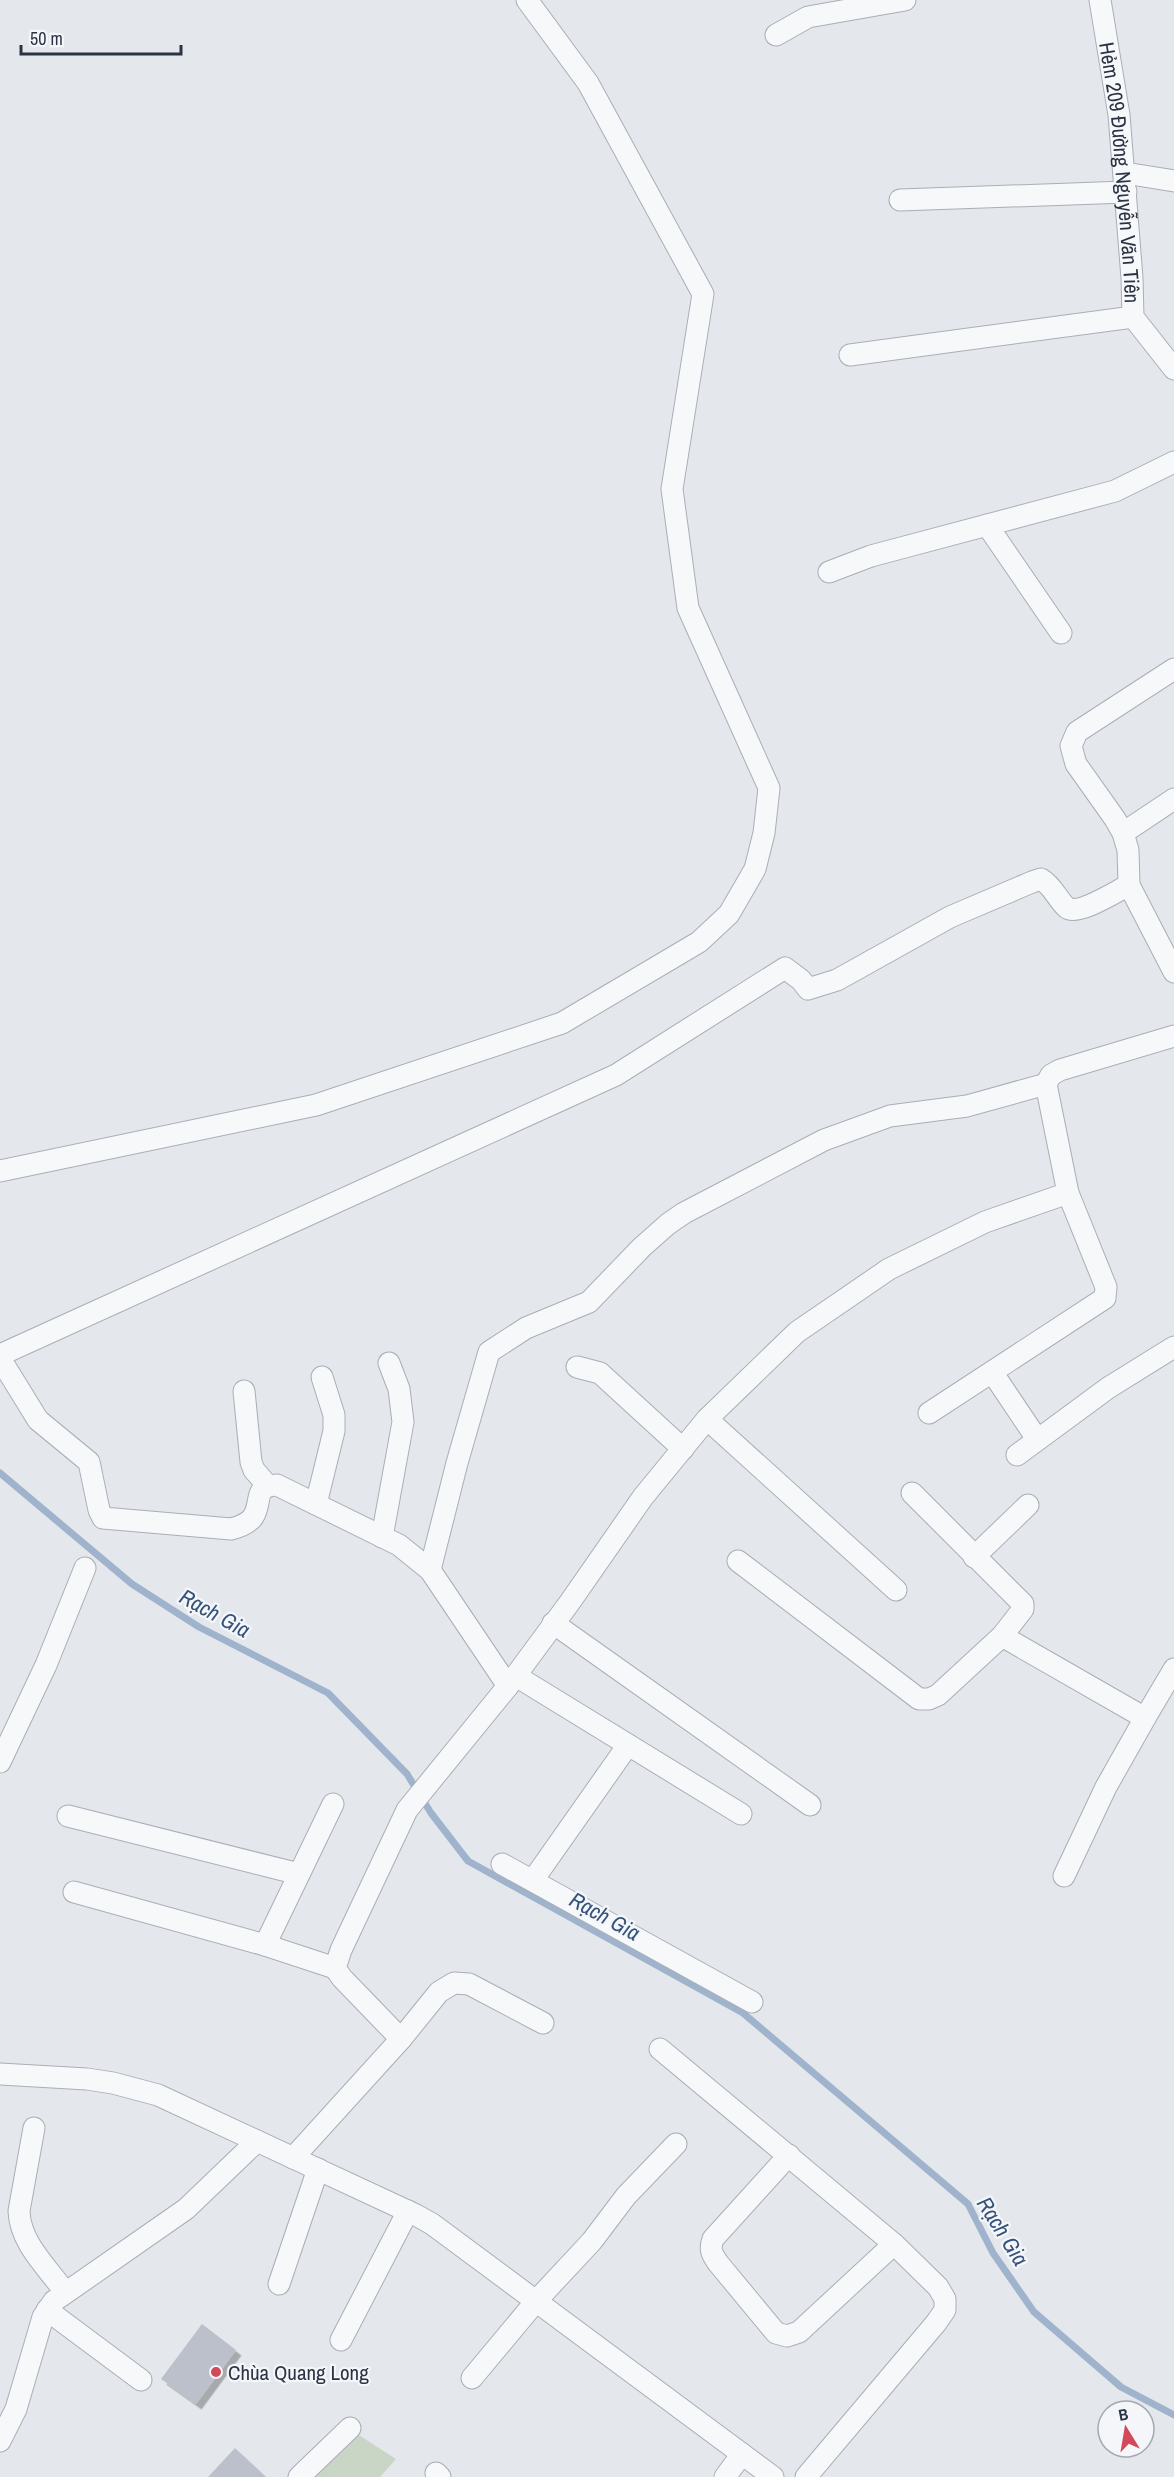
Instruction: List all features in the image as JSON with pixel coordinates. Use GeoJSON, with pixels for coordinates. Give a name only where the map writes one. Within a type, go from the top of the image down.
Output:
{"type":"FeatureCollection","features":[{"type":"Feature","properties":{"kind":"street"},"geometry":{"type":"LineString","coordinates":[[0,1171],[316,1105],[562,1023],[699,942],[729,914],[755,869],[764,833],[769,788],[688,608],[672,489],[704,294],[588,83],[527,0]]}},
{"type":"Feature","properties":{"kind":"street"},"geometry":{"type":"LineString","coordinates":[[776,35],[808,17],[899,0]]}},
{"type":"Feature","properties":{"kind":"street","name":"Hẻm 209 Đường Nguyễn Văn Tiên"},"geometry":{"type":"LineString","coordinates":[[1100,0],[1119,115],[1132,317],[1174,369]]}},
{"type":"Feature","properties":{"kind":"street"},"geometry":{"type":"LineString","coordinates":[[900,200],[1174,180]]}},
{"type":"Feature","properties":{"kind":"street"},"geometry":{"type":"LineString","coordinates":[[850,355],[1132,317]]}},
{"type":"Feature","properties":{"kind":"street"},"geometry":{"type":"LineString","coordinates":[[829,572],[871,556],[1115,491],[1174,462]]}},
{"type":"Feature","properties":{"kind":"street"},"geometry":{"type":"LineString","coordinates":[[987,525],[1060,633]]}},
{"type":"Feature","properties":{"kind":"street"},"geometry":{"type":"LineString","coordinates":[[1174,669],[1077,732],[1071,746],[1076,764],[1123,833],[1128,850],[1129,885],[1174,972]]}},
{"type":"Feature","properties":{"kind":"street"},"geometry":{"type":"LineString","coordinates":[[1123,833],[1174,799]]}},
{"type":"Feature","properties":{"kind":"street"},"geometry":{"type":"LineString","coordinates":[[741,1814],[628,1745],[512,1681],[430,1570],[399,1545],[277,1485],[267,1485],[261,1490],[253,1516],[242,1525],[231,1529],[103,1518],[99,1510],[89,1462],[38,1420],[0,1355],[616,1075],[785,968],[812,990],[837,980],[950,917],[1041,879],[1067,908],[1073,910],[1082,909],[1129,885]]}},
{"type":"Feature","properties":{"kind":"street"},"geometry":{"type":"LineString","coordinates":[[929,1413],[1105,1298],[1107,1293],[1068,1193],[1046,1084],[1051,1075],[1060,1070],[1174,1036]]}},
{"type":"Feature","properties":{"kind":"street"},"geometry":{"type":"LineString","coordinates":[[430,1570],[489,1352],[526,1328],[589,1302],[642,1247],[684,1213],[824,1140],[891,1116],[967,1106],[1046,1084]]}},
{"type":"Feature","properties":{"kind":"street"},"geometry":{"type":"LineString","coordinates":[[335,1968],[341,1950],[407,1810],[512,1681],[643,1497],[707,1419],[797,1332],[889,1269],[985,1222],[1068,1193]]}},
{"type":"Feature","properties":{"kind":"street"},"geometry":{"type":"LineString","coordinates":[[1017,1455],[1108,1388],[1174,1347]]}},
{"type":"Feature","properties":{"kind":"street"},"geometry":{"type":"LineString","coordinates":[[382,1537],[403,1422],[399,1389],[389,1363]]}},
{"type":"Feature","properties":{"kind":"street"},"geometry":{"type":"LineString","coordinates":[[577,1367],[600,1373],[683,1449]]}},
{"type":"Feature","properties":{"kind":"street"},"geometry":{"type":"LineString","coordinates":[[992,1372],[1037,1440]]}},
{"type":"Feature","properties":{"kind":"street"},"geometry":{"type":"LineString","coordinates":[[316,1504],[334,1431],[334,1415],[322,1377]]}},
{"type":"Feature","properties":{"kind":"street"},"geometry":{"type":"LineString","coordinates":[[244,1391],[251,1462],[254,1470],[267,1485]]}},
{"type":"Feature","properties":{"kind":"street"},"geometry":{"type":"LineString","coordinates":[[707,1419],[896,1590]]}},
{"type":"Feature","properties":{"kind":"street"},"geometry":{"type":"LineString","coordinates":[[738,1561],[919,1699],[929,1699],[938,1695],[1002,1636],[1023,1609],[1023,1604],[912,1493]]}},
{"type":"Feature","properties":{"kind":"street"},"geometry":{"type":"LineString","coordinates":[[974,1557],[1028,1504]]}},
{"type":"Feature","properties":{"kind":"street"},"geometry":{"type":"LineString","coordinates":[[0,1762],[46,1665],[86,1568]]}},
{"type":"Feature","properties":{"kind":"street"},"geometry":{"type":"LineString","coordinates":[[553,1623],[810,1805]]}},
{"type":"Feature","properties":{"kind":"street"},"geometry":{"type":"LineString","coordinates":[[1002,1636],[1144,1718]]}},
{"type":"Feature","properties":{"kind":"street"},"geometry":{"type":"LineString","coordinates":[[1064,1876],[1106,1787],[1174,1669]]}},
{"type":"Feature","properties":{"kind":"street"},"geometry":{"type":"LineString","coordinates":[[533,1880],[628,1745]]}},
{"type":"Feature","properties":{"kind":"street"},"geometry":{"type":"LineString","coordinates":[[265,1945],[333,1804]]}},
{"type":"Feature","properties":{"kind":"street"},"geometry":{"type":"LineString","coordinates":[[68,1816],[298,1874]]}},
{"type":"Feature","properties":{"kind":"street"},"geometry":{"type":"LineString","coordinates":[[502,1864],[752,2002]]}},
{"type":"Feature","properties":{"kind":"street"},"geometry":{"type":"LineString","coordinates":[[74,1892],[265,1945],[335,1968],[401,2039]]}},
{"type":"Feature","properties":{"kind":"street"},"geometry":{"type":"LineString","coordinates":[[293,2158],[401,2039],[440,1992],[454,1983],[469,1984],[543,2023]]}},
{"type":"Feature","properties":{"kind":"street"},"geometry":{"type":"LineString","coordinates":[[660,2049],[894,2244],[938,2287],[945,2299],[945,2310],[936,2323],[806,2477]]}},
{"type":"Feature","properties":{"kind":"street"},"geometry":{"type":"LineString","coordinates":[[0,2074],[113,2083],[158,2095],[184,2105],[408,2211],[432,2224],[537,2300],[773,2477]]}},
{"type":"Feature","properties":{"kind":"street"},"geometry":{"type":"LineString","coordinates":[[34,2128],[19,2211],[20,2225],[24,2237],[65,2292]]}},
{"type":"Feature","properties":{"kind":"street"},"geometry":{"type":"LineString","coordinates":[[0,2441],[16,2409],[47,2310],[65,2292],[186,2209],[257,2141]]}},
{"type":"Feature","properties":{"kind":"street"},"geometry":{"type":"LineString","coordinates":[[472,2378],[537,2300],[592,2241],[626,2196],[676,2144]]}},
{"type":"Feature","properties":{"kind":"street"},"geometry":{"type":"LineString","coordinates":[[789,2155],[713,2239],[711,2246],[711,2254],[776,2333],[788,2336],[799,2332],[894,2244]]}},
{"type":"Feature","properties":{"kind":"street"},"geometry":{"type":"LineString","coordinates":[[279,2284],[318,2169]]}},
{"type":"Feature","properties":{"kind":"street"},"geometry":{"type":"LineString","coordinates":[[341,2340],[408,2211]]}},
{"type":"Feature","properties":{"kind":"street"},"geometry":{"type":"LineString","coordinates":[[47,2310],[141,2380]]}},
{"type":"Feature","properties":{"kind":"street"},"geometry":{"type":"LineString","coordinates":[[299,2477],[350,2428]]}},
{"type":"Feature","properties":{"kind":"street"},"geometry":{"type":"LineString","coordinates":[[725,2477],[742,2454]]}},
{"type":"Feature","properties":{"kind":"green space"},"geometry":{"type":"Polygon","coordinates":[[[354,2432],[396,2459],[380,2477],[308,2477],[354,2432]]]}},
{"type":"Feature","properties":{"kind":"building"},"geometry":{"type":"Polygon","coordinates":[[[202,2324],[236,2350],[196,2404],[161,2379],[202,2324]]]}},
{"type":"Feature","properties":{"kind":"building"},"geometry":{"type":"Polygon","coordinates":[[[235,2448],[266,2477],[208,2477],[235,2448]]]}},
{"type":"Feature","properties":{"kind":"waterway","name":"Rạch Gia"},"geometry":{"type":"LineString","coordinates":[[0,1473],[132,1584],[199,1627],[328,1693],[407,1774],[431,1813],[468,1861],[743,2013],[968,2204],[993,2253],[1034,2312],[1121,2387],[1174,2415]]}},
{"type":"Feature","properties":{"kind":"place","name":"Chùa Quang Long"},"geometry":{"type":"Point","coordinates":[216,2372]}}]}
